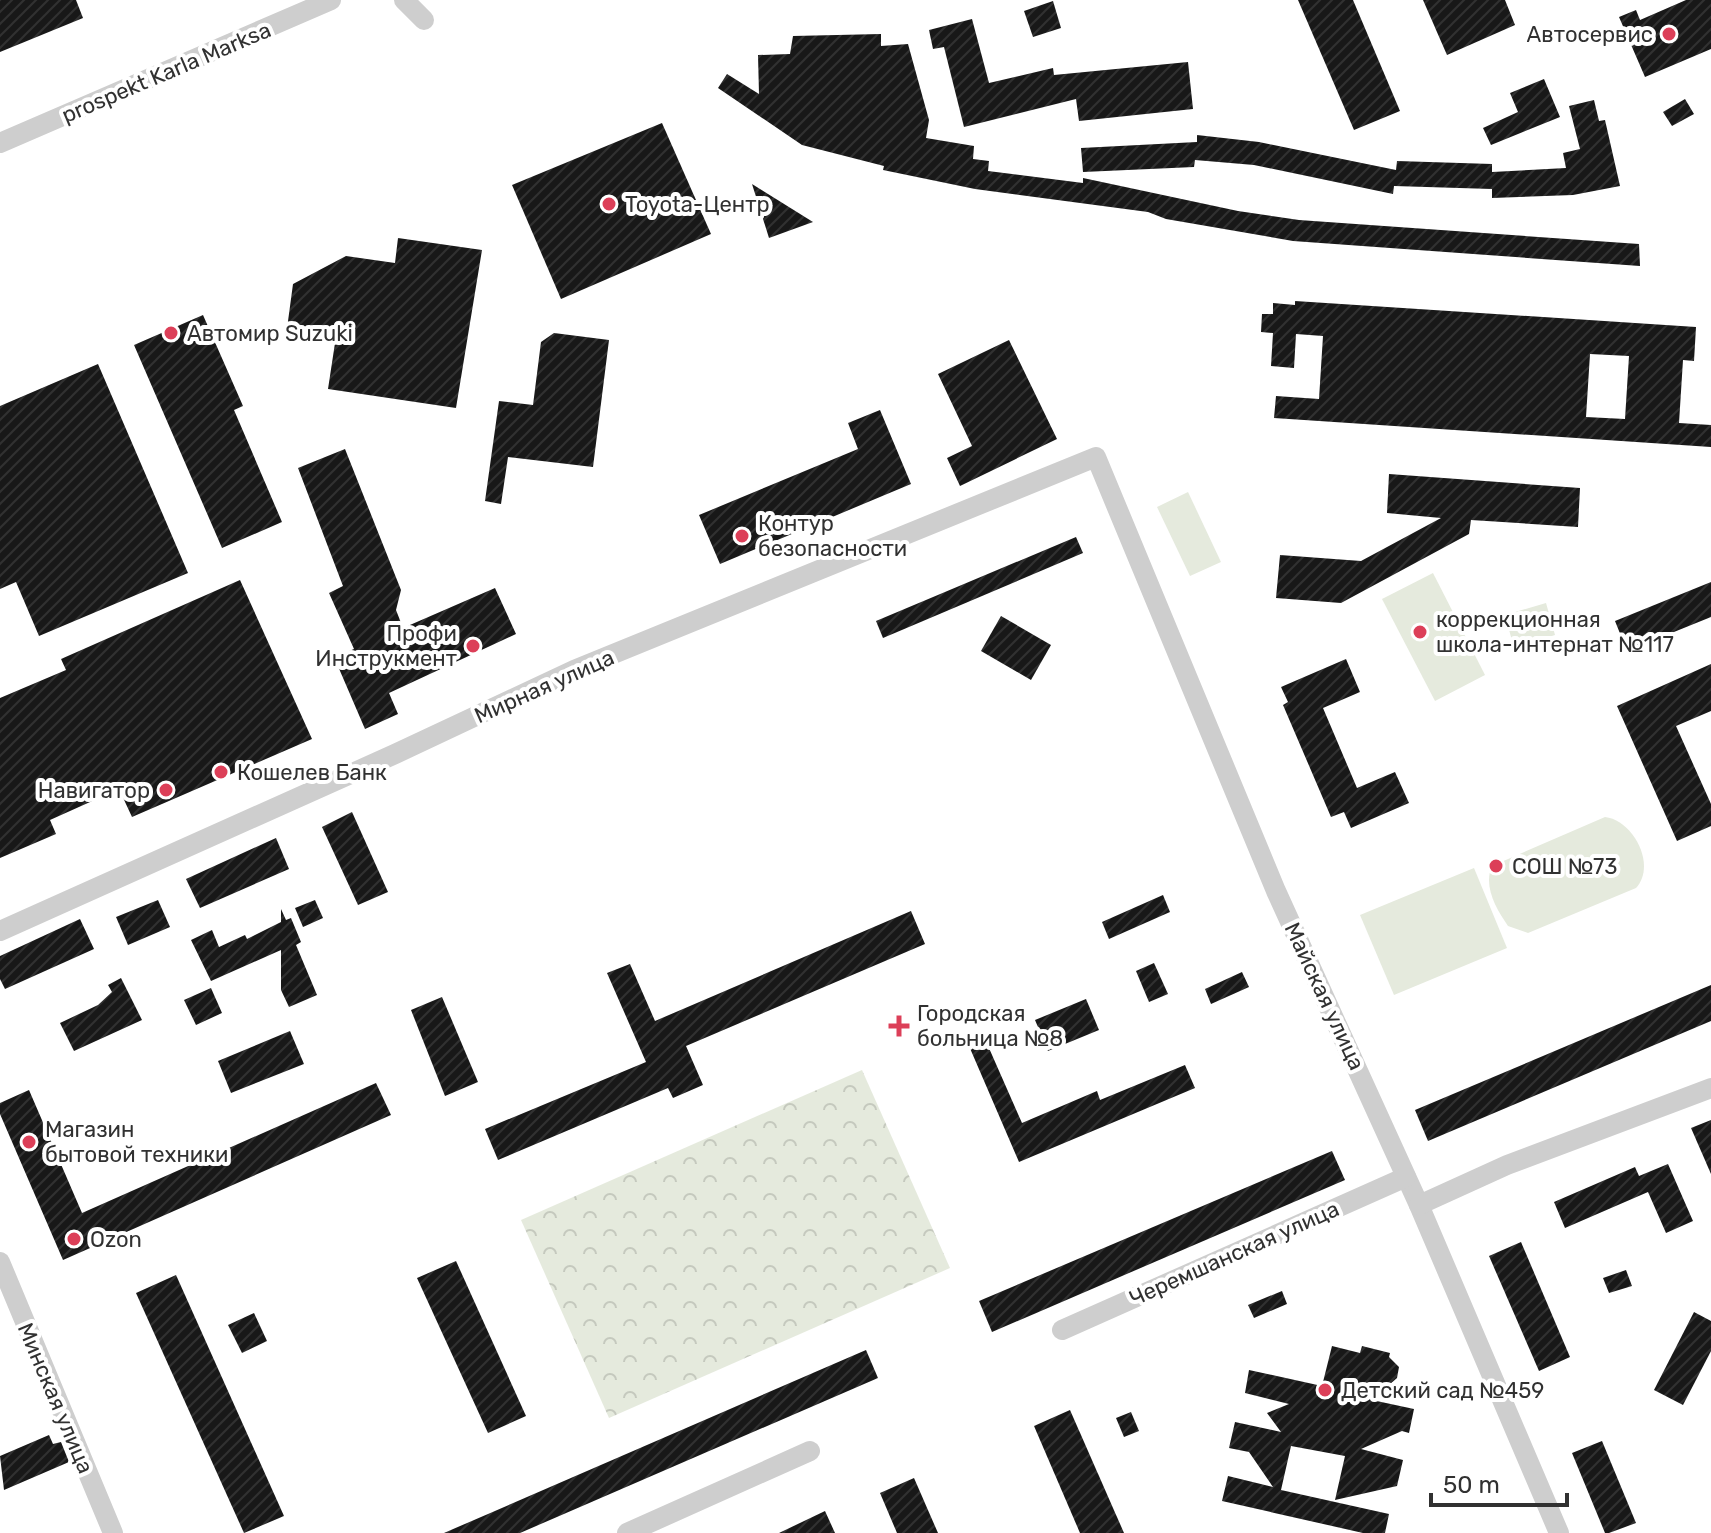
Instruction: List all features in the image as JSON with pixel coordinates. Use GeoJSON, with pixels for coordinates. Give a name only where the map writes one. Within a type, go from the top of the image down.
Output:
{"type":"FeatureCollection","features":[{"type":"Feature","properties":{"kind":"street","name":"prospekt Karla Marksa"},"geometry":{"type":"LineString","coordinates":[[0,143],[331,0]]}},
{"type":"Feature","properties":{"kind":"street"},"geometry":{"type":"LineString","coordinates":[[404,0],[424,20]]}},
{"type":"Feature","properties":{"kind":"street","name":"Мирная улица"},"geometry":{"type":"LineString","coordinates":[[0,931],[574,670],[1096,457]]}},
{"type":"Feature","properties":{"kind":"street","name":"Майская улица"},"geometry":{"type":"LineString","coordinates":[[1096,457],[1276,891],[1419,1205],[1559,1533]]}},
{"type":"Feature","properties":{"kind":"street"},"geometry":{"type":"LineString","coordinates":[[1419,1205],[1507,1165],[1711,1088]]}},
{"type":"Feature","properties":{"kind":"street","name":"Черемшанская улица"},"geometry":{"type":"LineString","coordinates":[[1062,1330],[1406,1177]]}},
{"type":"Feature","properties":{"kind":"street","name":"Минская улица"},"geometry":{"type":"LineString","coordinates":[[0,1262],[113,1533]]}},
{"type":"Feature","properties":{"kind":"street"},"geometry":{"type":"LineString","coordinates":[[627,1533],[810,1451]]}},
{"type":"Feature","properties":{"kind":"green space"},"geometry":{"type":"Polygon","coordinates":[[[1188,492],[1221,562],[1190,576],[1157,507],[1188,492]]]}},
{"type":"Feature","properties":{"kind":"green space"},"geometry":{"type":"Polygon","coordinates":[[[1433,573],[1485,675],[1435,701],[1382,599],[1433,573]]]}},
{"type":"Feature","properties":{"kind":"green space"},"geometry":{"type":"Polygon","coordinates":[[[1546,603],[1555,635],[1514,648],[1505,615],[1546,603]]]}},
{"type":"Feature","properties":{"kind":"green space"},"geometry":{"type":"Polygon","coordinates":[[[1605,817],[1625,826],[1639,845],[1644,868],[1636,888],[1528,933],[1508,926],[1495,905],[1490,889],[1492,866],[1605,817]]]}},
{"type":"Feature","properties":{"kind":"green space"},"geometry":{"type":"Polygon","coordinates":[[[1474,868],[1507,948],[1394,995],[1360,915],[1474,868]]]}},
{"type":"Feature","properties":{"kind":"green space"},"geometry":{"type":"Polygon","coordinates":[[[862,1070],[950,1268],[609,1418],[521,1220],[862,1070]]]}},
{"type":"Feature","properties":{"kind":"building"},"geometry":{"type":"Polygon","coordinates":[[[0,0],[76,0],[83,18],[0,52],[0,0]]]}},
{"type":"Feature","properties":{"kind":"building"},"geometry":{"type":"Polygon","coordinates":[[[1298,0],[1353,0],[1400,111],[1354,130],[1298,0]]]}},
{"type":"Feature","properties":{"kind":"building"},"geometry":{"type":"Polygon","coordinates":[[[1423,0],[1505,0],[1515,25],[1447,55],[1423,0]]]}},
{"type":"Feature","properties":{"kind":"building","name":"Автосервис"},"geometry":{"type":"Polygon","coordinates":[[[1686,0],[1711,0],[1711,49],[1645,77],[1619,17],[1636,10],[1640,20],[1686,0]]]}},
{"type":"Feature","properties":{"kind":"building"},"geometry":{"type":"Polygon","coordinates":[[[1053,1],[1061,28],[1033,37],[1024,11],[1053,1]]]}},
{"type":"Feature","properties":{"kind":"building"},"geometry":{"type":"Polygon","coordinates":[[[972,19],[989,83],[1053,68],[1054,75],[1188,62],[1193,109],[1079,121],[1076,99],[964,127],[944,47],[933,49],[929,30],[972,19]]]}},
{"type":"Feature","properties":{"kind":"building"},"geometry":{"type":"Polygon","coordinates":[[[881,34],[881,46],[908,44],[929,120],[926,138],[974,146],[973,159],[989,161],[988,171],[1083,183],[1083,178],[1238,211],[1299,220],[1639,244],[1640,266],[1293,241],[1166,219],[1148,212],[975,189],[883,170],[884,166],[802,145],[718,88],[727,74],[759,94],[758,55],[790,54],[793,36],[881,34]]]}},
{"type":"Feature","properties":{"kind":"building"},"geometry":{"type":"Polygon","coordinates":[[[1544,79],[1560,117],[1491,145],[1483,128],[1518,112],[1510,93],[1544,79]]]}},
{"type":"Feature","properties":{"kind":"building"},"geometry":{"type":"Polygon","coordinates":[[[1685,99],[1694,114],[1672,126],[1663,112],[1685,99]]]}},
{"type":"Feature","properties":{"kind":"building"},"geometry":{"type":"Polygon","coordinates":[[[1594,100],[1599,121],[1605,120],[1620,186],[1573,195],[1492,198],[1492,189],[1394,186],[1393,194],[1254,165],[1195,160],[1194,167],[1083,172],[1081,148],[1197,142],[1197,135],[1259,142],[1396,170],[1397,161],[1492,164],[1492,172],[1566,168],[1563,153],[1580,149],[1569,106],[1594,100]]]}},
{"type":"Feature","properties":{"kind":"building","name":"Toyota-Центр"},"geometry":{"type":"Polygon","coordinates":[[[662,123],[711,234],[561,299],[512,185],[662,123]]]}},
{"type":"Feature","properties":{"kind":"building"},"geometry":{"type":"Polygon","coordinates":[[[752,184],[813,222],[769,238],[752,184]]]}},
{"type":"Feature","properties":{"kind":"building"},"geometry":{"type":"Polygon","coordinates":[[[398,238],[482,250],[456,408],[328,389],[335,343],[286,336],[293,284],[346,256],[395,263],[398,238]]]}},
{"type":"Feature","properties":{"kind":"building"},"geometry":{"type":"Polygon","coordinates":[[[1295,301],[1696,327],[1694,361],[1683,360],[1679,423],[1711,425],[1711,447],[1274,418],[1276,396],[1319,399],[1323,336],[1296,334],[1294,368],[1271,366],[1273,333],[1261,332],[1262,314],[1273,314],[1273,303],[1295,305],[1295,301]],[[1590,354],[1586,417],[1625,419],[1629,356],[1590,354]]]}},
{"type":"Feature","properties":{"kind":"building"},"geometry":{"type":"Polygon","coordinates":[[[203,315],[243,406],[234,410],[282,522],[222,548],[134,345],[203,315]]]}},
{"type":"Feature","properties":{"kind":"building"},"geometry":{"type":"Polygon","coordinates":[[[554,333],[609,340],[593,467],[508,457],[501,504],[485,501],[499,401],[533,405],[541,342],[554,333]]]}},
{"type":"Feature","properties":{"kind":"building"},"geometry":{"type":"Polygon","coordinates":[[[1009,340],[1057,439],[960,486],[947,458],[972,446],[938,374],[1009,340]]]}},
{"type":"Feature","properties":{"kind":"building"},"geometry":{"type":"Polygon","coordinates":[[[98,364],[188,573],[39,636],[16,582],[0,589],[0,406],[98,364]]]}},
{"type":"Feature","properties":{"kind":"building"},"geometry":{"type":"Polygon","coordinates":[[[880,410],[911,484],[720,564],[699,515],[858,449],[848,423],[880,410]]]}},
{"type":"Feature","properties":{"kind":"building"},"geometry":{"type":"Polygon","coordinates":[[[345,449],[401,590],[396,610],[403,628],[495,588],[516,634],[389,693],[398,714],[365,729],[334,657],[354,649],[329,593],[343,586],[298,468],[345,449]]]}},
{"type":"Feature","properties":{"kind":"building"},"geometry":{"type":"Polygon","coordinates":[[[1389,474],[1580,488],[1578,527],[1471,520],[1469,534],[1341,603],[1276,598],[1280,555],[1361,561],[1441,518],[1387,513],[1389,474]]]}},
{"type":"Feature","properties":{"kind":"building"},"geometry":{"type":"Polygon","coordinates":[[[1076,537],[1083,553],[883,638],[876,621],[1076,537]]]}},
{"type":"Feature","properties":{"kind":"building"},"geometry":{"type":"Polygon","coordinates":[[[240,580],[312,739],[132,817],[119,789],[50,820],[56,834],[0,858],[0,698],[66,670],[61,659],[240,580]]]}},
{"type":"Feature","properties":{"kind":"building"},"geometry":{"type":"Polygon","coordinates":[[[1711,582],[1711,617],[1627,651],[1615,621],[1711,582]]]}},
{"type":"Feature","properties":{"kind":"building"},"geometry":{"type":"Polygon","coordinates":[[[1001,616],[1051,645],[1031,680],[981,651],[1001,616]]]}},
{"type":"Feature","properties":{"kind":"building"},"geometry":{"type":"Polygon","coordinates":[[[1346,659],[1360,692],[1323,708],[1357,788],[1395,772],[1409,803],[1351,828],[1344,812],[1331,817],[1283,705],[1288,702],[1281,687],[1346,659]]]}},
{"type":"Feature","properties":{"kind":"building"},"geometry":{"type":"Polygon","coordinates":[[[1711,664],[1711,711],[1676,726],[1711,804],[1711,826],[1677,841],[1617,706],[1711,664]]]}},
{"type":"Feature","properties":{"kind":"building"},"geometry":{"type":"Polygon","coordinates":[[[352,812],[388,892],[358,905],[322,827],[352,812]]]}},
{"type":"Feature","properties":{"kind":"building"},"geometry":{"type":"Polygon","coordinates":[[[276,838],[289,869],[200,908],[186,879],[276,838]]]}},
{"type":"Feature","properties":{"kind":"building"},"geometry":{"type":"Polygon","coordinates":[[[1163,895],[1170,912],[1109,939],[1102,922],[1163,895]]]}},
{"type":"Feature","properties":{"kind":"building"},"geometry":{"type":"Polygon","coordinates":[[[158,900],[170,927],[128,945],[116,917],[158,900]]]}},
{"type":"Feature","properties":{"kind":"building"},"geometry":{"type":"Polygon","coordinates":[[[315,900],[323,918],[303,927],[295,908],[315,900]]]}},
{"type":"Feature","properties":{"kind":"building"},"geometry":{"type":"Polygon","coordinates":[[[281,909],[286,920],[291,918],[301,942],[296,945],[317,995],[289,1007],[281,990],[281,950],[211,981],[191,940],[212,930],[219,947],[245,935],[247,939],[281,922],[281,909]]]}},
{"type":"Feature","properties":{"kind":"building"},"geometry":{"type":"Polygon","coordinates":[[[911,911],[925,944],[686,1046],[703,1085],[673,1098],[668,1088],[498,1160],[485,1129],[646,1062],[607,973],[630,964],[655,1021],[911,911]]]}},
{"type":"Feature","properties":{"kind":"building"},"geometry":{"type":"Polygon","coordinates":[[[80,919],[94,949],[5,989],[0,979],[0,956],[80,919]]]}},
{"type":"Feature","properties":{"kind":"building"},"geometry":{"type":"Polygon","coordinates":[[[1154,963],[1168,994],[1149,1002],[1136,971],[1154,963]]]}},
{"type":"Feature","properties":{"kind":"building"},"geometry":{"type":"Polygon","coordinates":[[[1242,972],[1249,987],[1211,1004],[1205,989],[1242,972]]]}},
{"type":"Feature","properties":{"kind":"building"},"geometry":{"type":"Polygon","coordinates":[[[121,978],[142,1020],[74,1051],[60,1023],[98,1005],[112,992],[108,985],[121,978]]]}},
{"type":"Feature","properties":{"kind":"building"},"geometry":{"type":"Polygon","coordinates":[[[1711,985],[1711,1021],[1428,1141],[1415,1110],[1711,985]]]}},
{"type":"Feature","properties":{"kind":"building"},"geometry":{"type":"Polygon","coordinates":[[[211,988],[222,1013],[196,1025],[184,1000],[211,988]]]}},
{"type":"Feature","properties":{"kind":"building"},"geometry":{"type":"Polygon","coordinates":[[[442,997],[478,1082],[445,1096],[411,1010],[442,997]]]}},
{"type":"Feature","properties":{"kind":"building"},"geometry":{"type":"Polygon","coordinates":[[[1086,999],[1099,1030],[1048,1051],[1035,1020],[1086,999]]]}},
{"type":"Feature","properties":{"kind":"building"},"geometry":{"type":"Polygon","coordinates":[[[290,1031],[304,1064],[231,1093],[218,1061],[290,1031]]]}},
{"type":"Feature","properties":{"kind":"building"},"geometry":{"type":"Polygon","coordinates":[[[985,1039],[1022,1123],[1097,1091],[1100,1100],[1185,1065],[1195,1088],[1019,1162],[969,1046],[985,1039]]]}},
{"type":"Feature","properties":{"kind":"building"},"geometry":{"type":"Polygon","coordinates":[[[376,1083],[391,1115],[63,1260],[0,1114],[0,1103],[29,1090],[82,1213],[376,1083]]]}},
{"type":"Feature","properties":{"kind":"building"},"geometry":{"type":"Polygon","coordinates":[[[1711,1120],[1711,1174],[1691,1128],[1711,1120]]]}},
{"type":"Feature","properties":{"kind":"building"},"geometry":{"type":"Polygon","coordinates":[[[1332,1151],[1345,1180],[992,1332],[979,1301],[1332,1151]]]}},
{"type":"Feature","properties":{"kind":"building"},"geometry":{"type":"Polygon","coordinates":[[[1668,1164],[1693,1221],[1666,1233],[1648,1192],[1565,1228],[1554,1202],[1635,1167],[1639,1176],[1668,1164]]]}},
{"type":"Feature","properties":{"kind":"building"},"geometry":{"type":"Polygon","coordinates":[[[1521,1242],[1570,1357],[1539,1371],[1489,1256],[1521,1242]]]}},
{"type":"Feature","properties":{"kind":"building"},"geometry":{"type":"Polygon","coordinates":[[[456,1261],[526,1416],[488,1433],[417,1278],[456,1261]]]}},
{"type":"Feature","properties":{"kind":"building"},"geometry":{"type":"Polygon","coordinates":[[[1626,1270],[1632,1286],[1609,1293],[1603,1278],[1626,1270]]]}},
{"type":"Feature","properties":{"kind":"building"},"geometry":{"type":"Polygon","coordinates":[[[176,1275],[284,1516],[244,1533],[136,1293],[176,1275]]]}},
{"type":"Feature","properties":{"kind":"building"},"geometry":{"type":"Polygon","coordinates":[[[1282,1291],[1287,1304],[1254,1318],[1248,1305],[1282,1291]]]}},
{"type":"Feature","properties":{"kind":"building"},"geometry":{"type":"Polygon","coordinates":[[[1694,1312],[1711,1321],[1711,1351],[1683,1405],[1654,1390],[1694,1312]]]}},
{"type":"Feature","properties":{"kind":"building"},"geometry":{"type":"Polygon","coordinates":[[[254,1313],[267,1341],[242,1353],[228,1325],[254,1313]]]}},
{"type":"Feature","properties":{"kind":"building"},"geometry":{"type":"Polygon","coordinates":[[[1332,1346],[1360,1353],[1362,1346],[1390,1353],[1389,1357],[1399,1367],[1397,1378],[1372,1400],[1414,1409],[1409,1433],[1402,1431],[1361,1449],[1403,1460],[1397,1486],[1335,1500],[1345,1456],[1291,1446],[1281,1490],[1389,1514],[1385,1533],[1363,1533],[1222,1501],[1228,1476],[1273,1487],[1249,1452],[1229,1448],[1235,1422],[1281,1432],[1267,1413],[1289,1404],[1245,1393],[1249,1370],[1322,1386],[1332,1346]]]}},
{"type":"Feature","properties":{"kind":"building"},"geometry":{"type":"Polygon","coordinates":[[[866,1350],[878,1378],[520,1533],[444,1533],[866,1350]]]}},
{"type":"Feature","properties":{"kind":"building"},"geometry":{"type":"Polygon","coordinates":[[[1070,1410],[1124,1533],[1080,1533],[1034,1426],[1070,1410]]]}},
{"type":"Feature","properties":{"kind":"building"},"geometry":{"type":"Polygon","coordinates":[[[1131,1412],[1139,1431],[1124,1437],[1116,1418],[1131,1412]]]}},
{"type":"Feature","properties":{"kind":"building"},"geometry":{"type":"Polygon","coordinates":[[[49,1435],[53,1444],[61,1442],[69,1462],[4,1490],[0,1456],[49,1435]]]}},
{"type":"Feature","properties":{"kind":"building"},"geometry":{"type":"Polygon","coordinates":[[[1602,1441],[1636,1523],[1609,1533],[1605,1533],[1572,1453],[1602,1441]]]}},
{"type":"Feature","properties":{"kind":"building"},"geometry":{"type":"Polygon","coordinates":[[[914,1478],[938,1533],[897,1533],[880,1493],[914,1478]]]}},
{"type":"Feature","properties":{"kind":"building"},"geometry":{"type":"Polygon","coordinates":[[[825,1511],[835,1533],[779,1533],[825,1511]]]}},
{"type":"Feature","properties":{"kind":"place","name":"Автосервис"},"geometry":{"type":"Point","coordinates":[1669,34]}},
{"type":"Feature","properties":{"kind":"place","name":"Toyota-Центр"},"geometry":{"type":"Point","coordinates":[609,204]}},
{"type":"Feature","properties":{"kind":"place","name":"Автомир Suzuki"},"geometry":{"type":"Point","coordinates":[171,333]}},
{"type":"Feature","properties":{"kind":"place","name":"Контур безопасности"},"geometry":{"type":"Point","coordinates":[742,536]}},
{"type":"Feature","properties":{"kind":"place","name":"коррекционная школа-интернат №117"},"geometry":{"type":"Point","coordinates":[1420,632]}},
{"type":"Feature","properties":{"kind":"place","name":"Профи Инструкмент"},"geometry":{"type":"Point","coordinates":[473,646]}},
{"type":"Feature","properties":{"kind":"place","name":"Кошелев Банк"},"geometry":{"type":"Point","coordinates":[221,772]}},
{"type":"Feature","properties":{"kind":"place","name":"Навигатор"},"geometry":{"type":"Point","coordinates":[166,790]}},
{"type":"Feature","properties":{"kind":"place","name":"СОШ №73"},"geometry":{"type":"Point","coordinates":[1496,866]}},
{"type":"Feature","properties":{"kind":"place","name":"Городская больница №8"},"geometry":{"type":"Point","coordinates":[899,1026]}},
{"type":"Feature","properties":{"kind":"place","name":"Магазин бытовой техники"},"geometry":{"type":"Point","coordinates":[29,1142]}},
{"type":"Feature","properties":{"kind":"place","name":"Ozon"},"geometry":{"type":"Point","coordinates":[74,1239]}},
{"type":"Feature","properties":{"kind":"place","name":"Детский сад №459"},"geometry":{"type":"Point","coordinates":[1325,1390]}}]}
